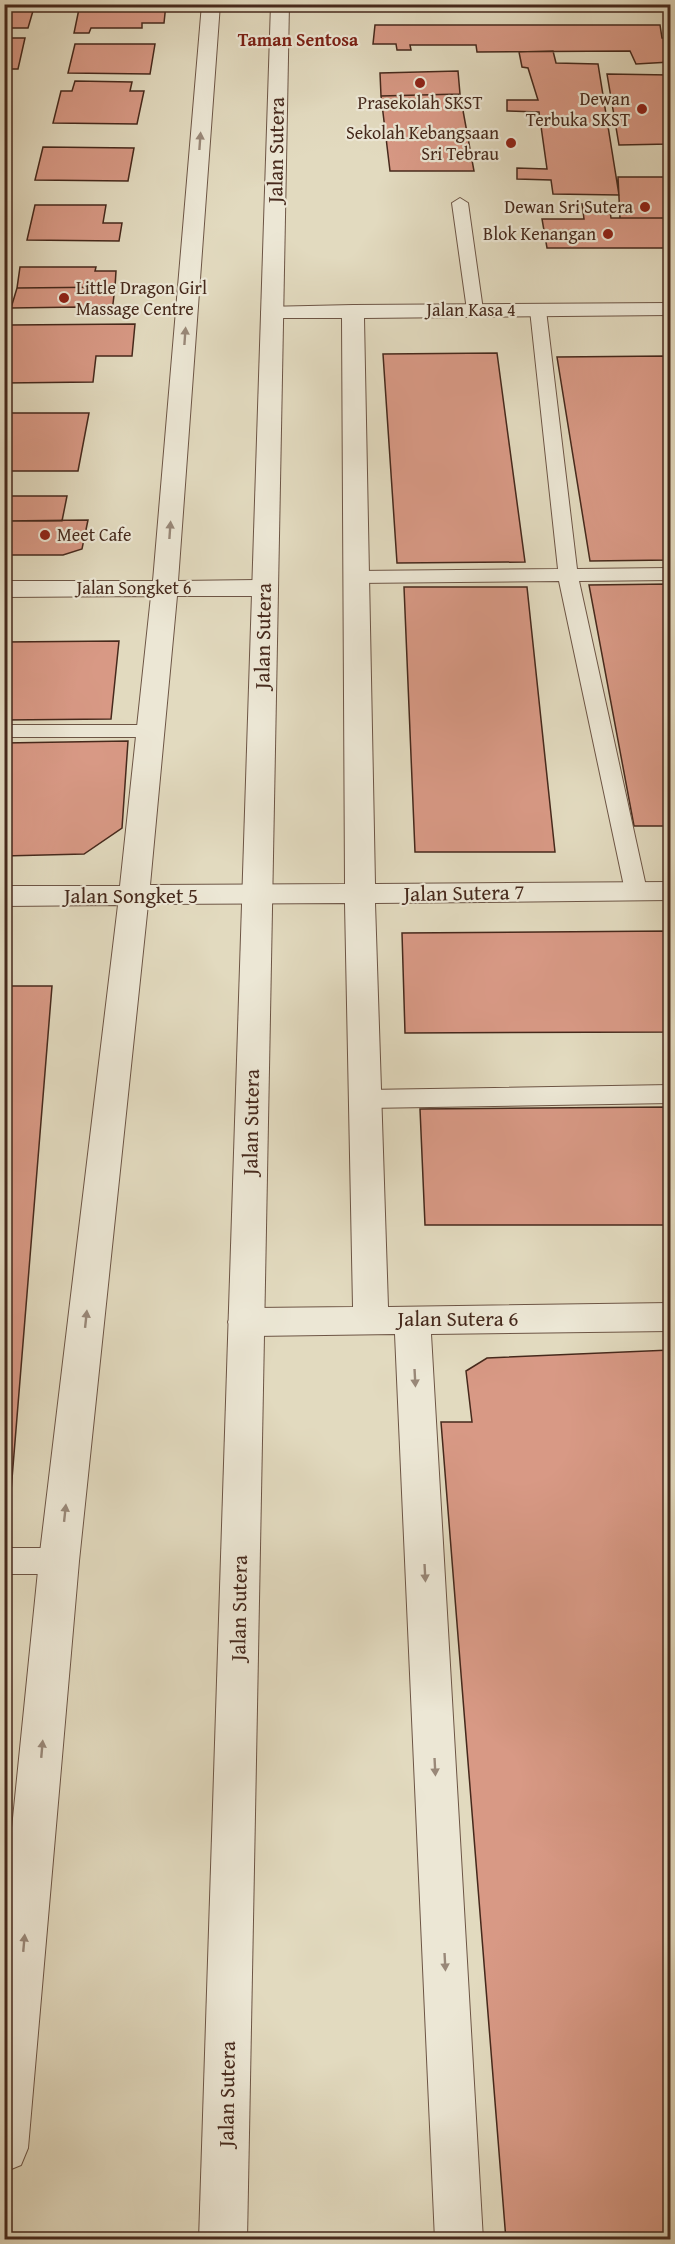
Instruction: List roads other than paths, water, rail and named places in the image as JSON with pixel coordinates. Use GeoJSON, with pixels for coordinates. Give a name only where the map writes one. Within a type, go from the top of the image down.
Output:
{"type":"FeatureCollection","features":[{"type":"Feature","properties":{"kind":"street"},"geometry":{"type":"LineString","coordinates":[[4,2148],[59,1561],[134,896],[165,588],[211,4]]}},
{"type":"Feature","properties":{"kind":"street","name":"Jalan Sutera"},"geometry":{"type":"LineString","coordinates":[[223,2240],[280,4]]}},
{"type":"Feature","properties":{"kind":"street","name":"Jalan Kasa 4"},"geometry":{"type":"LineString","coordinates":[[272,312],[670,309]]}},
{"type":"Feature","properties":{"kind":"street"},"geometry":{"type":"LineString","coordinates":[[353,311],[360,894],[371,1319]]}},
{"type":"Feature","properties":{"kind":"street","name":"Jalan Songket 6"},"geometry":{"type":"LineString","coordinates":[[4,589],[264,588]]}},
{"type":"Feature","properties":{"kind":"street","name":"Jalan Sutera 7"},"geometry":{"type":"LineString","coordinates":[[256,896],[670,891]]}},
{"type":"Feature","properties":{"kind":"street","name":"Jalan Songket 5"},"geometry":{"type":"LineString","coordinates":[[4,896],[256,896]]}},
{"type":"Feature","properties":{"kind":"street","name":"Jalan Sutera 6"},"geometry":{"type":"LineString","coordinates":[[246,1322],[670,1317]]}},
{"type":"Feature","properties":{"kind":"street"},"geometry":{"type":"LineString","coordinates":[[412,1319],[459,2240]]}},
{"type":"Feature","properties":{"kind":"lane"},"geometry":{"type":"LineString","coordinates":[[460,203],[475,310]]}},
{"type":"Feature","properties":{"kind":"lane"},"geometry":{"type":"LineString","coordinates":[[538,310],[568,575],[636,891]]}},
{"type":"Feature","properties":{"kind":"lane"},"geometry":{"type":"LineString","coordinates":[[357,577],[670,574]]}},
{"type":"Feature","properties":{"kind":"lane"},"geometry":{"type":"LineString","coordinates":[[4,731],[151,731]]}},
{"type":"Feature","properties":{"kind":"lane"},"geometry":{"type":"LineString","coordinates":[[366,1099],[670,1095]]}},
{"type":"Feature","properties":{"kind":"lane"},"geometry":{"type":"LineString","coordinates":[[4,1561],[59,1561]]}},
{"type":"Feature","properties":{"kind":"place","name":"Prasekolah SKST"},"geometry":{"type":"Point","coordinates":[420,83]}},
{"type":"Feature","properties":{"kind":"place","name":"Dewan Terbuka SKST"},"geometry":{"type":"Point","coordinates":[642,109]}},
{"type":"Feature","properties":{"kind":"place","name":"Sekolah Kebangsaan Sri Tebrau"},"geometry":{"type":"Point","coordinates":[511,143]}},
{"type":"Feature","properties":{"kind":"place","name":"Dewan Sri Sutera"},"geometry":{"type":"Point","coordinates":[645,207]}},
{"type":"Feature","properties":{"kind":"place","name":"Blok Kenangan"},"geometry":{"type":"Point","coordinates":[608,234]}},
{"type":"Feature","properties":{"kind":"place","name":"Little Dragon Girl Massage Centre"},"geometry":{"type":"Point","coordinates":[64,298]}},
{"type":"Feature","properties":{"kind":"place","name":"Meet Cafe"},"geometry":{"type":"Point","coordinates":[45,535]}},
{"type":"Feature","properties":{"kind":"district","name":"Taman Sentosa"},"geometry":{"type":"Point","coordinates":[298,40]}}]}
